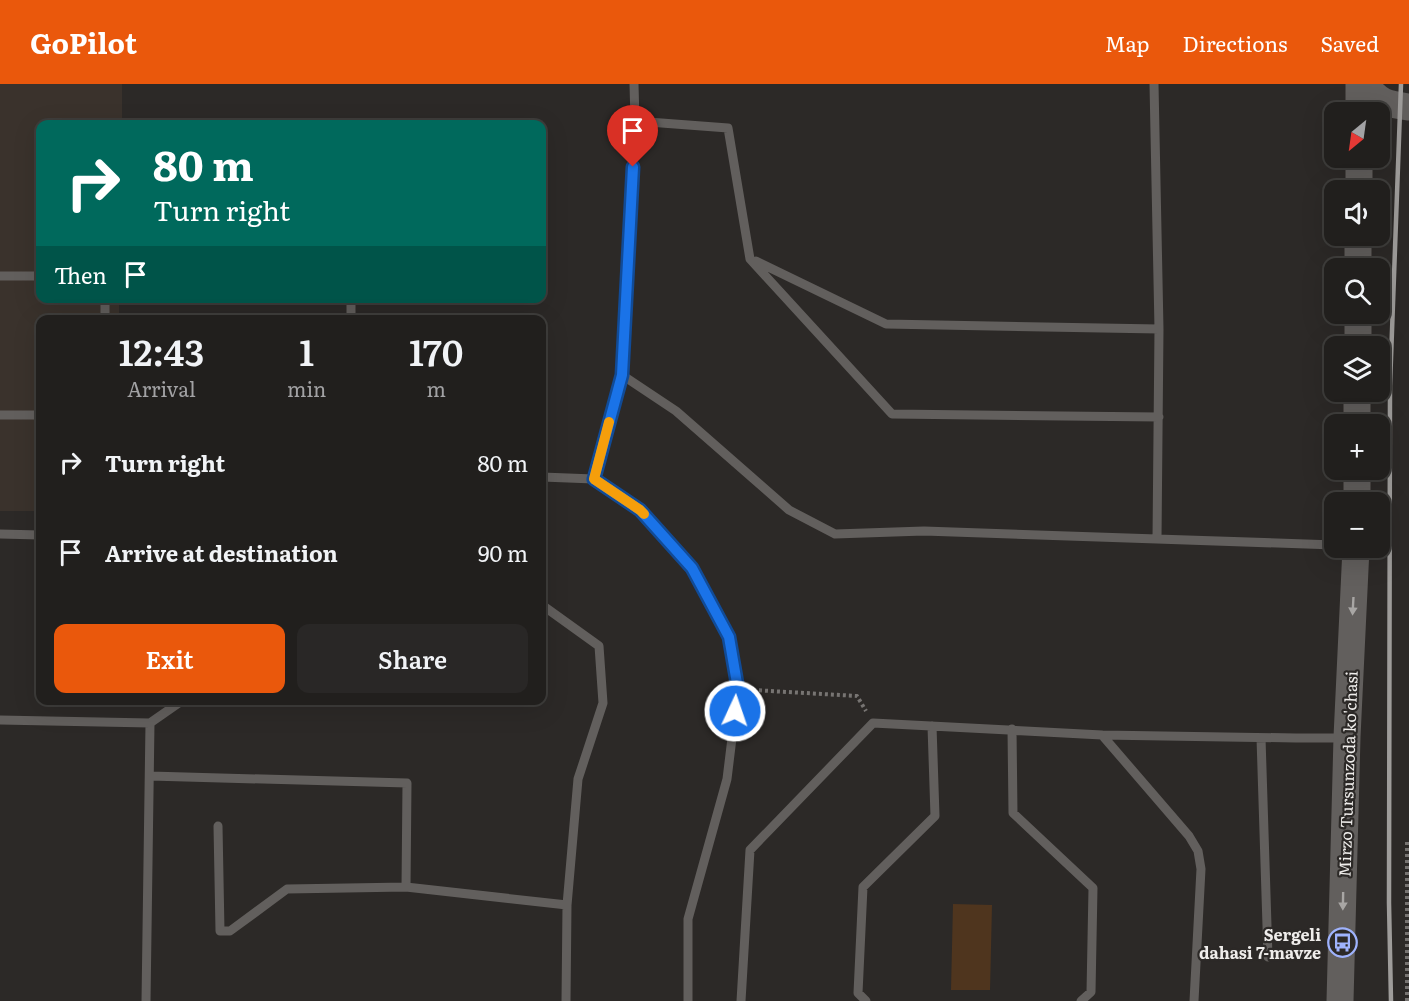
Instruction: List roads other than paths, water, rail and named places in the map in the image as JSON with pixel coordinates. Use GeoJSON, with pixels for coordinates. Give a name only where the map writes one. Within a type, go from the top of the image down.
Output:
{"type":"FeatureCollection","features":[{"type":"Feature","properties":{"kind":"main road"},"geometry":{"type":"LineString","coordinates":[[1359,84],[1359,102]]}},
{"type":"Feature","properties":{"kind":"main road"},"geometry":{"type":"LineString","coordinates":[[1365,84],[1378,98],[1389,104],[1409,107]]}},
{"type":"Feature","properties":{"kind":"main road","name":"Mirzo Tursunzoda ko'chasi"},"geometry":{"type":"LineString","coordinates":[[1340,1001],[1347,738],[1356,558]]}},
{"type":"Feature","properties":{"kind":"lane"},"geometry":{"type":"LineString","coordinates":[[594,479],[622,375],[635,121],[634,84]]}},
{"type":"Feature","properties":{"kind":"lane"},"geometry":{"type":"LineString","coordinates":[[1154,84],[1159,328],[1157,539]]}},
{"type":"Feature","properties":{"kind":"lane"},"geometry":{"type":"LineString","coordinates":[[635,121],[728,128],[750,258],[892,414],[1159,417]]}},
{"type":"Feature","properties":{"kind":"lane"},"geometry":{"type":"LineString","coordinates":[[750,258],[886,324],[1159,328]]}},
{"type":"Feature","properties":{"kind":"lane"},"geometry":{"type":"LineString","coordinates":[[0,276],[36,276]]}},
{"type":"Feature","properties":{"kind":"lane"},"geometry":{"type":"LineString","coordinates":[[622,375],[676,411],[789,510],[835,534],[924,531],[1324,545]]}},
{"type":"Feature","properties":{"kind":"lane"},"geometry":{"type":"LineString","coordinates":[[0,415],[36,415]]}},
{"type":"Feature","properties":{"kind":"lane"},"geometry":{"type":"LineString","coordinates":[[546,477],[594,479],[640,510],[692,568],[729,637],[738,689],[727,779],[688,919],[688,1001]]}},
{"type":"Feature","properties":{"kind":"lane"},"geometry":{"type":"LineString","coordinates":[[0,534],[36,535]]}},
{"type":"Feature","properties":{"kind":"lane"},"geometry":{"type":"LineString","coordinates":[[546,607],[599,646],[603,703],[578,779],[567,904],[566,1001]]}},
{"type":"Feature","properties":{"kind":"lane"},"geometry":{"type":"LineString","coordinates":[[0,720],[150,723],[176,705]]}},
{"type":"Feature","properties":{"kind":"lane"},"geometry":{"type":"LineString","coordinates":[[146,1001],[150,723]]}},
{"type":"Feature","properties":{"kind":"lane"},"geometry":{"type":"LineString","coordinates":[[741,1001],[750,850],[873,723],[1102,735],[1347,738]]}},
{"type":"Feature","properties":{"kind":"lane"},"geometry":{"type":"LineString","coordinates":[[866,1001],[858,993],[863,887],[935,816],[932,726]]}},
{"type":"Feature","properties":{"kind":"lane"},"geometry":{"type":"LineString","coordinates":[[1012,729],[1013,813],[1093,888],[1091,992],[1081,1001]]}},
{"type":"Feature","properties":{"kind":"lane"},"geometry":{"type":"LineString","coordinates":[[1102,735],[1189,836],[1198,851],[1201,869],[1194,1001]]}},
{"type":"Feature","properties":{"kind":"lane"},"geometry":{"type":"LineString","coordinates":[[1261,738],[1268,957]]}},
{"type":"Feature","properties":{"kind":"lane"},"geometry":{"type":"LineString","coordinates":[[150,776],[407,783],[406,887]]}},
{"type":"Feature","properties":{"kind":"lane"},"geometry":{"type":"LineString","coordinates":[[218,826],[220,931],[230,931],[287,889],[406,887],[567,904]]}},
{"type":"Feature","properties":{"kind":"railway"},"geometry":{"type":"LineString","coordinates":[[1391,1001],[1389,903],[1390,386],[1401,84]]}},
{"type":"Feature","properties":{"kind":"place","name":"Sergeli dahasi 7-mavze"},"geometry":{"type":"Point","coordinates":[1342,943]}}]}
